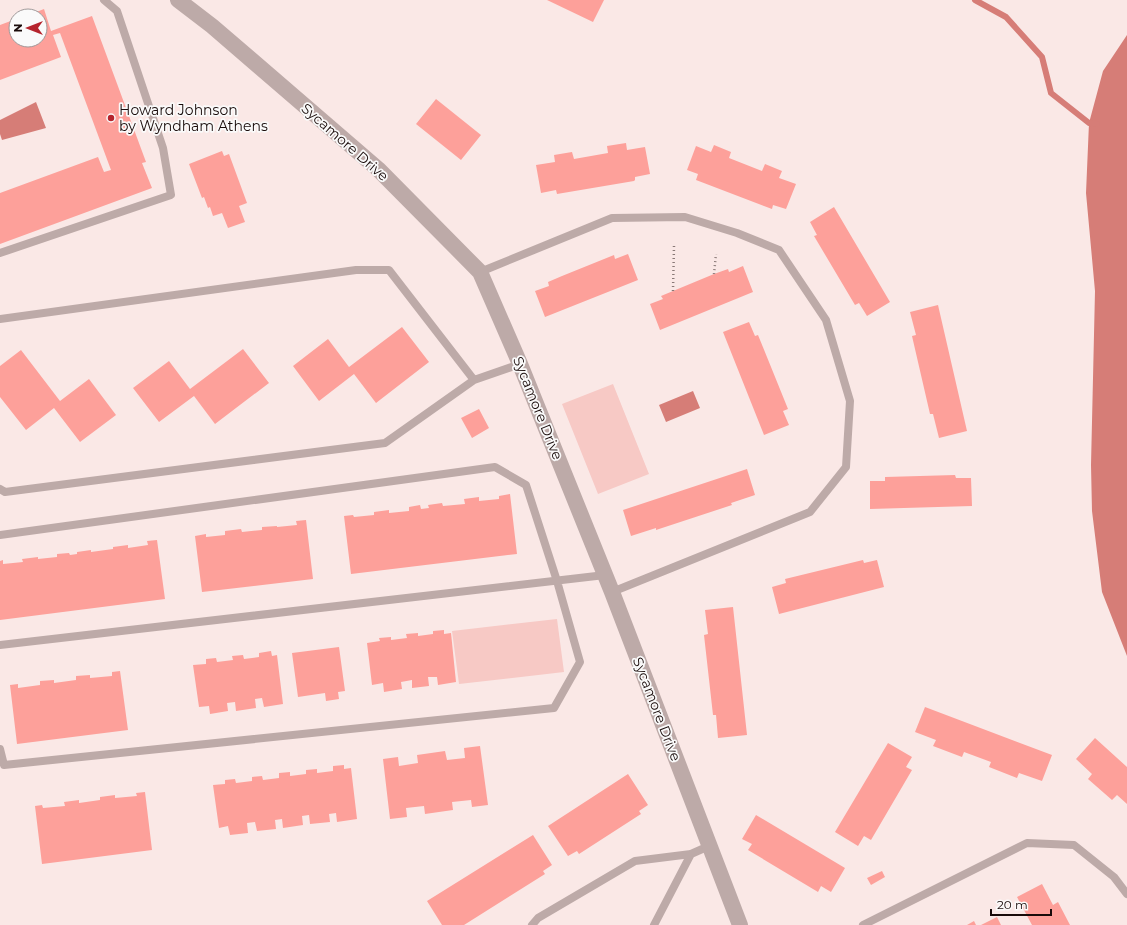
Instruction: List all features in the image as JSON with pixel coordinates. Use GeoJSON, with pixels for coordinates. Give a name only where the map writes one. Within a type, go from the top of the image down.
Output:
{"type":"FeatureCollection","features":[{"type":"Feature","properties":{"kind":"street","name":"Sycamore Drive"},"geometry":{"type":"LineString","coordinates":[[178,0],[212,26],[378,169],[480,272],[520,364],[612,592],[740,925]]}},
{"type":"Feature","properties":{"kind":"lane"},"geometry":{"type":"LineString","coordinates":[[0,253],[171,195],[163,148],[120,18],[117,11],[104,0]]}},
{"type":"Feature","properties":{"kind":"lane"},"geometry":{"type":"LineString","coordinates":[[480,272],[612,218],[685,217],[737,233],[779,250],[826,320],[850,401],[846,467],[810,512],[612,592]]}},
{"type":"Feature","properties":{"kind":"lane"},"geometry":{"type":"LineString","coordinates":[[0,319],[356,270],[389,270],[474,380]]}},
{"type":"Feature","properties":{"kind":"lane"},"geometry":{"type":"LineString","coordinates":[[0,489],[5,492],[385,443],[474,380],[520,364]]}},
{"type":"Feature","properties":{"kind":"lane"},"geometry":{"type":"LineString","coordinates":[[0,535],[495,468],[526,485],[557,581],[580,662],[554,708],[4,765],[0,749]]}},
{"type":"Feature","properties":{"kind":"lane"},"geometry":{"type":"LineString","coordinates":[[0,645],[605,575]]}},
{"type":"Feature","properties":{"kind":"lane"},"geometry":{"type":"LineString","coordinates":[[863,925],[1027,843],[1074,845],[1114,877],[1127,894]]}},
{"type":"Feature","properties":{"kind":"lane"},"geometry":{"type":"LineString","coordinates":[[532,925],[538,918],[635,861],[691,854],[709,846]]}},
{"type":"Feature","properties":{"kind":"lane"},"geometry":{"type":"LineString","coordinates":[[654,925],[691,854]]}},
{"type":"Feature","properties":{"kind":"path"},"geometry":{"type":"LineString","coordinates":[[673,291],[674,246]]}},
{"type":"Feature","properties":{"kind":"path"},"geometry":{"type":"LineString","coordinates":[[714,274],[716,254]]}},
{"type":"Feature","properties":{"kind":"shaded area"},"geometry":{"type":"Polygon","coordinates":[[[1127,35],[1127,656],[1102,592],[1092,511],[1091,465],[1095,291],[1086,193],[1089,123],[1103,71],[1127,35]]]}},
{"type":"Feature","properties":{"kind":"shaded area"},"geometry":{"type":"Polygon","coordinates":[[[36,102],[46,128],[2,140],[0,134],[0,120],[36,102]]]}},
{"type":"Feature","properties":{"kind":"shaded area"},"geometry":{"type":"Polygon","coordinates":[[[613,384],[649,474],[598,494],[562,404],[613,384]]]}},
{"type":"Feature","properties":{"kind":"shaded area"},"geometry":{"type":"Polygon","coordinates":[[[693,391],[700,408],[666,422],[659,405],[693,391]]]}},
{"type":"Feature","properties":{"kind":"shaded area"},"geometry":{"type":"Polygon","coordinates":[[[557,619],[564,672],[459,684],[452,631],[557,619]]]}},
{"type":"Feature","properties":{"kind":"building"},"geometry":{"type":"Polygon","coordinates":[[[547,0],[604,0],[593,22],[547,0]]]}},
{"type":"Feature","properties":{"kind":"building","name":"Howard Johnson by Wyndham Athens"},"geometry":{"type":"Polygon","coordinates":[[[92,16],[146,162],[142,163],[152,188],[0,244],[0,193],[98,157],[104,172],[111,170],[60,33],[53,35],[61,57],[0,80],[0,25],[8,22],[8,48],[48,48],[48,22],[51,31],[92,16]]]}},
{"type":"Feature","properties":{"kind":"building"},"geometry":{"type":"Polygon","coordinates":[[[436,99],[481,135],[461,160],[416,124],[436,99]]]}},
{"type":"Feature","properties":{"kind":"building"},"geometry":{"type":"Polygon","coordinates":[[[626,143],[627,150],[645,147],[650,174],[635,177],[634,181],[557,194],[556,190],[541,193],[536,165],[555,162],[554,155],[572,152],[574,159],[608,153],[607,146],[626,143]]]}},
{"type":"Feature","properties":{"kind":"building"},"geometry":{"type":"Polygon","coordinates":[[[714,145],[731,152],[729,158],[762,171],[765,164],[782,171],[779,178],[796,184],[786,209],[773,205],[772,209],[696,180],[698,174],[687,170],[696,146],[711,152],[714,145]]]}},
{"type":"Feature","properties":{"kind":"building"},"geometry":{"type":"Polygon","coordinates":[[[222,151],[224,156],[229,154],[247,203],[239,206],[245,222],[228,228],[222,213],[213,216],[210,207],[208,208],[204,197],[202,198],[189,164],[222,151]]]}},
{"type":"Feature","properties":{"kind":"building"},"geometry":{"type":"Polygon","coordinates":[[[834,207],[890,302],[867,316],[859,303],[855,305],[814,236],[817,235],[810,222],[834,207]]]}},
{"type":"Feature","properties":{"kind":"building"},"geometry":{"type":"Polygon","coordinates":[[[628,254],[638,280],[545,317],[535,291],[549,286],[548,282],[614,255],[615,259],[628,254]]]}},
{"type":"Feature","properties":{"kind":"building"},"geometry":{"type":"Polygon","coordinates":[[[743,266],[753,292],[660,330],[650,304],[663,299],[661,296],[714,274],[728,269],[729,272],[743,266]]]}},
{"type":"Feature","properties":{"kind":"building"},"geometry":{"type":"Polygon","coordinates":[[[938,305],[967,431],[939,438],[933,414],[930,414],[912,336],[916,335],[910,312],[938,305]]]}},
{"type":"Feature","properties":{"kind":"building"},"geometry":{"type":"Polygon","coordinates":[[[749,322],[755,336],[758,335],[788,409],[783,411],[789,425],[764,435],[723,332],[749,322]]]}},
{"type":"Feature","properties":{"kind":"building"},"geometry":{"type":"Polygon","coordinates":[[[402,327],[429,362],[376,403],[354,374],[319,401],[293,366],[328,339],[349,367],[402,327]]]}},
{"type":"Feature","properties":{"kind":"building"},"geometry":{"type":"Polygon","coordinates":[[[243,349],[269,383],[215,424],[194,396],[159,422],[133,388],[169,361],[190,389],[243,349]]]}},
{"type":"Feature","properties":{"kind":"building"},"geometry":{"type":"Polygon","coordinates":[[[21,350],[60,401],[89,379],[116,415],[80,442],[54,408],[26,430],[0,397],[0,366],[21,350]]]}},
{"type":"Feature","properties":{"kind":"building"},"geometry":{"type":"Polygon","coordinates":[[[479,409],[489,428],[472,438],[461,418],[479,409]]]}},
{"type":"Feature","properties":{"kind":"building"},"geometry":{"type":"Polygon","coordinates":[[[747,469],[755,495],[731,503],[732,505],[656,530],[656,528],[631,536],[623,510],[747,469]]]}},
{"type":"Feature","properties":{"kind":"building"},"geometry":{"type":"Polygon","coordinates":[[[955,475],[956,478],[971,478],[972,506],[870,509],[870,481],[885,481],[885,477],[955,475]]]}},
{"type":"Feature","properties":{"kind":"building"},"geometry":{"type":"Polygon","coordinates":[[[510,494],[517,554],[351,574],[344,516],[353,515],[354,517],[374,515],[374,512],[389,510],[389,513],[409,511],[409,507],[420,505],[421,509],[429,508],[428,505],[442,503],[443,506],[465,504],[464,499],[479,497],[479,501],[499,499],[499,496],[510,494]]]}},
{"type":"Feature","properties":{"kind":"building"},"geometry":{"type":"Polygon","coordinates":[[[306,520],[313,579],[202,592],[195,536],[206,534],[206,537],[225,535],[225,531],[241,529],[242,532],[262,530],[262,527],[297,525],[296,521],[306,520]]]}},
{"type":"Feature","properties":{"kind":"building"},"geometry":{"type":"Polygon","coordinates":[[[157,540],[165,599],[0,620],[0,561],[3,560],[3,564],[23,562],[22,559],[57,557],[57,554],[69,553],[70,555],[77,554],[77,552],[113,549],[113,547],[128,545],[128,548],[148,545],[147,541],[157,540]]]}},
{"type":"Feature","properties":{"kind":"building"},"geometry":{"type":"Polygon","coordinates":[[[863,560],[864,563],[877,560],[884,587],[779,614],[772,587],[786,583],[785,579],[863,560]]]}},
{"type":"Feature","properties":{"kind":"building"},"geometry":{"type":"Polygon","coordinates":[[[733,607],[747,735],[718,738],[716,715],[713,715],[704,635],[708,634],[705,610],[733,607]]]}},
{"type":"Feature","properties":{"kind":"building"},"geometry":{"type":"Polygon","coordinates":[[[444,630],[444,634],[451,633],[456,682],[438,685],[437,677],[428,677],[429,686],[412,688],[412,680],[401,682],[402,689],[384,692],[383,683],[372,685],[367,643],[380,641],[379,638],[391,637],[391,640],[407,638],[406,634],[418,633],[418,636],[433,634],[433,631],[444,630]]]}},
{"type":"Feature","properties":{"kind":"building"},"geometry":{"type":"Polygon","coordinates":[[[339,647],[345,691],[338,692],[339,699],[326,701],[325,693],[298,697],[292,653],[339,647]]]}},
{"type":"Feature","properties":{"kind":"building"},"geometry":{"type":"Polygon","coordinates":[[[271,651],[272,656],[277,655],[283,704],[264,707],[262,698],[255,699],[256,708],[236,711],[235,702],[227,703],[228,711],[210,714],[209,706],[199,707],[193,665],[206,664],[206,659],[216,658],[217,662],[233,660],[232,656],[243,655],[244,659],[259,657],[259,653],[271,651]]]}},
{"type":"Feature","properties":{"kind":"building"},"geometry":{"type":"Polygon","coordinates":[[[120,671],[128,730],[17,744],[10,685],[18,684],[18,688],[40,685],[40,681],[54,680],[54,683],[76,680],[76,676],[90,675],[90,678],[112,676],[112,672],[120,671]]]}},
{"type":"Feature","properties":{"kind":"building"},"geometry":{"type":"Polygon","coordinates":[[[925,707],[1052,755],[1042,781],[1019,773],[1017,778],[989,767],[991,762],[964,752],[962,757],[933,746],[936,740],[915,732],[925,707]]]}},
{"type":"Feature","properties":{"kind":"building"},"geometry":{"type":"Polygon","coordinates":[[[1095,738],[1127,767],[1127,804],[1117,795],[1112,800],[1088,779],[1092,774],[1076,759],[1095,738]]]}},
{"type":"Feature","properties":{"kind":"building"},"geometry":{"type":"Polygon","coordinates":[[[888,743],[912,757],[906,767],[912,770],[871,840],[864,836],[858,846],[835,832],[888,743]]]}},
{"type":"Feature","properties":{"kind":"building"},"geometry":{"type":"Polygon","coordinates":[[[480,746],[488,805],[472,807],[471,800],[452,802],[453,810],[425,814],[424,806],[406,808],[407,817],[390,819],[383,759],[398,757],[399,766],[418,763],[417,755],[445,751],[447,760],[465,758],[464,748],[480,746]]]}},
{"type":"Feature","properties":{"kind":"building"},"geometry":{"type":"Polygon","coordinates":[[[344,765],[344,769],[351,768],[357,819],[337,822],[336,813],[329,814],[330,822],[310,824],[309,815],[302,816],[303,825],[283,828],[282,819],[275,820],[276,829],[257,831],[255,822],[247,823],[248,833],[230,835],[228,826],[219,828],[213,785],[225,784],[225,780],[235,779],[236,783],[252,781],[252,777],[262,776],[263,780],[279,778],[279,773],[290,772],[290,776],[306,774],[306,770],[317,769],[317,773],[333,771],[333,766],[344,765]]]}},
{"type":"Feature","properties":{"kind":"building"},"geometry":{"type":"Polygon","coordinates":[[[628,774],[648,805],[639,811],[641,814],[579,854],[577,851],[568,856],[548,826],[628,774]]]}},
{"type":"Feature","properties":{"kind":"building"},"geometry":{"type":"Polygon","coordinates":[[[145,792],[152,850],[42,864],[35,806],[42,805],[43,808],[65,806],[64,802],[79,800],[79,803],[100,800],[100,797],[115,795],[115,798],[137,796],[136,793],[145,792]]]}},
{"type":"Feature","properties":{"kind":"building"},"geometry":{"type":"Polygon","coordinates":[[[756,815],[845,868],[831,892],[821,886],[818,892],[748,850],[752,844],[742,839],[756,815]]]}},
{"type":"Feature","properties":{"kind":"building"},"geometry":{"type":"Polygon","coordinates":[[[533,835],[552,865],[543,871],[545,874],[464,925],[442,925],[427,901],[533,835]]]}},
{"type":"Feature","properties":{"kind":"building"},"geometry":{"type":"Polygon","coordinates":[[[882,871],[885,877],[871,885],[867,878],[882,871]]]}},
{"type":"Feature","properties":{"kind":"building"},"geometry":{"type":"Polygon","coordinates":[[[1042,884],[1053,905],[1058,902],[1070,925],[1032,925],[1017,897],[1042,884]]]}},
{"type":"Feature","properties":{"kind":"building"},"geometry":{"type":"Polygon","coordinates":[[[997,917],[1001,925],[981,925],[997,917]]]}},
{"type":"Feature","properties":{"kind":"building"},"geometry":{"type":"Polygon","coordinates":[[[974,921],[976,925],[967,925],[974,921]]]}},
{"type":"Feature","properties":{"kind":"waterway"},"geometry":{"type":"LineString","coordinates":[[975,0],[1006,17],[1042,57],[1051,93],[1089,123],[1097,124]]}},
{"type":"Feature","properties":{"kind":"place","name":"Howard Johnson by Wyndham Athens"},"geometry":{"type":"Point","coordinates":[111,118]}}]}
